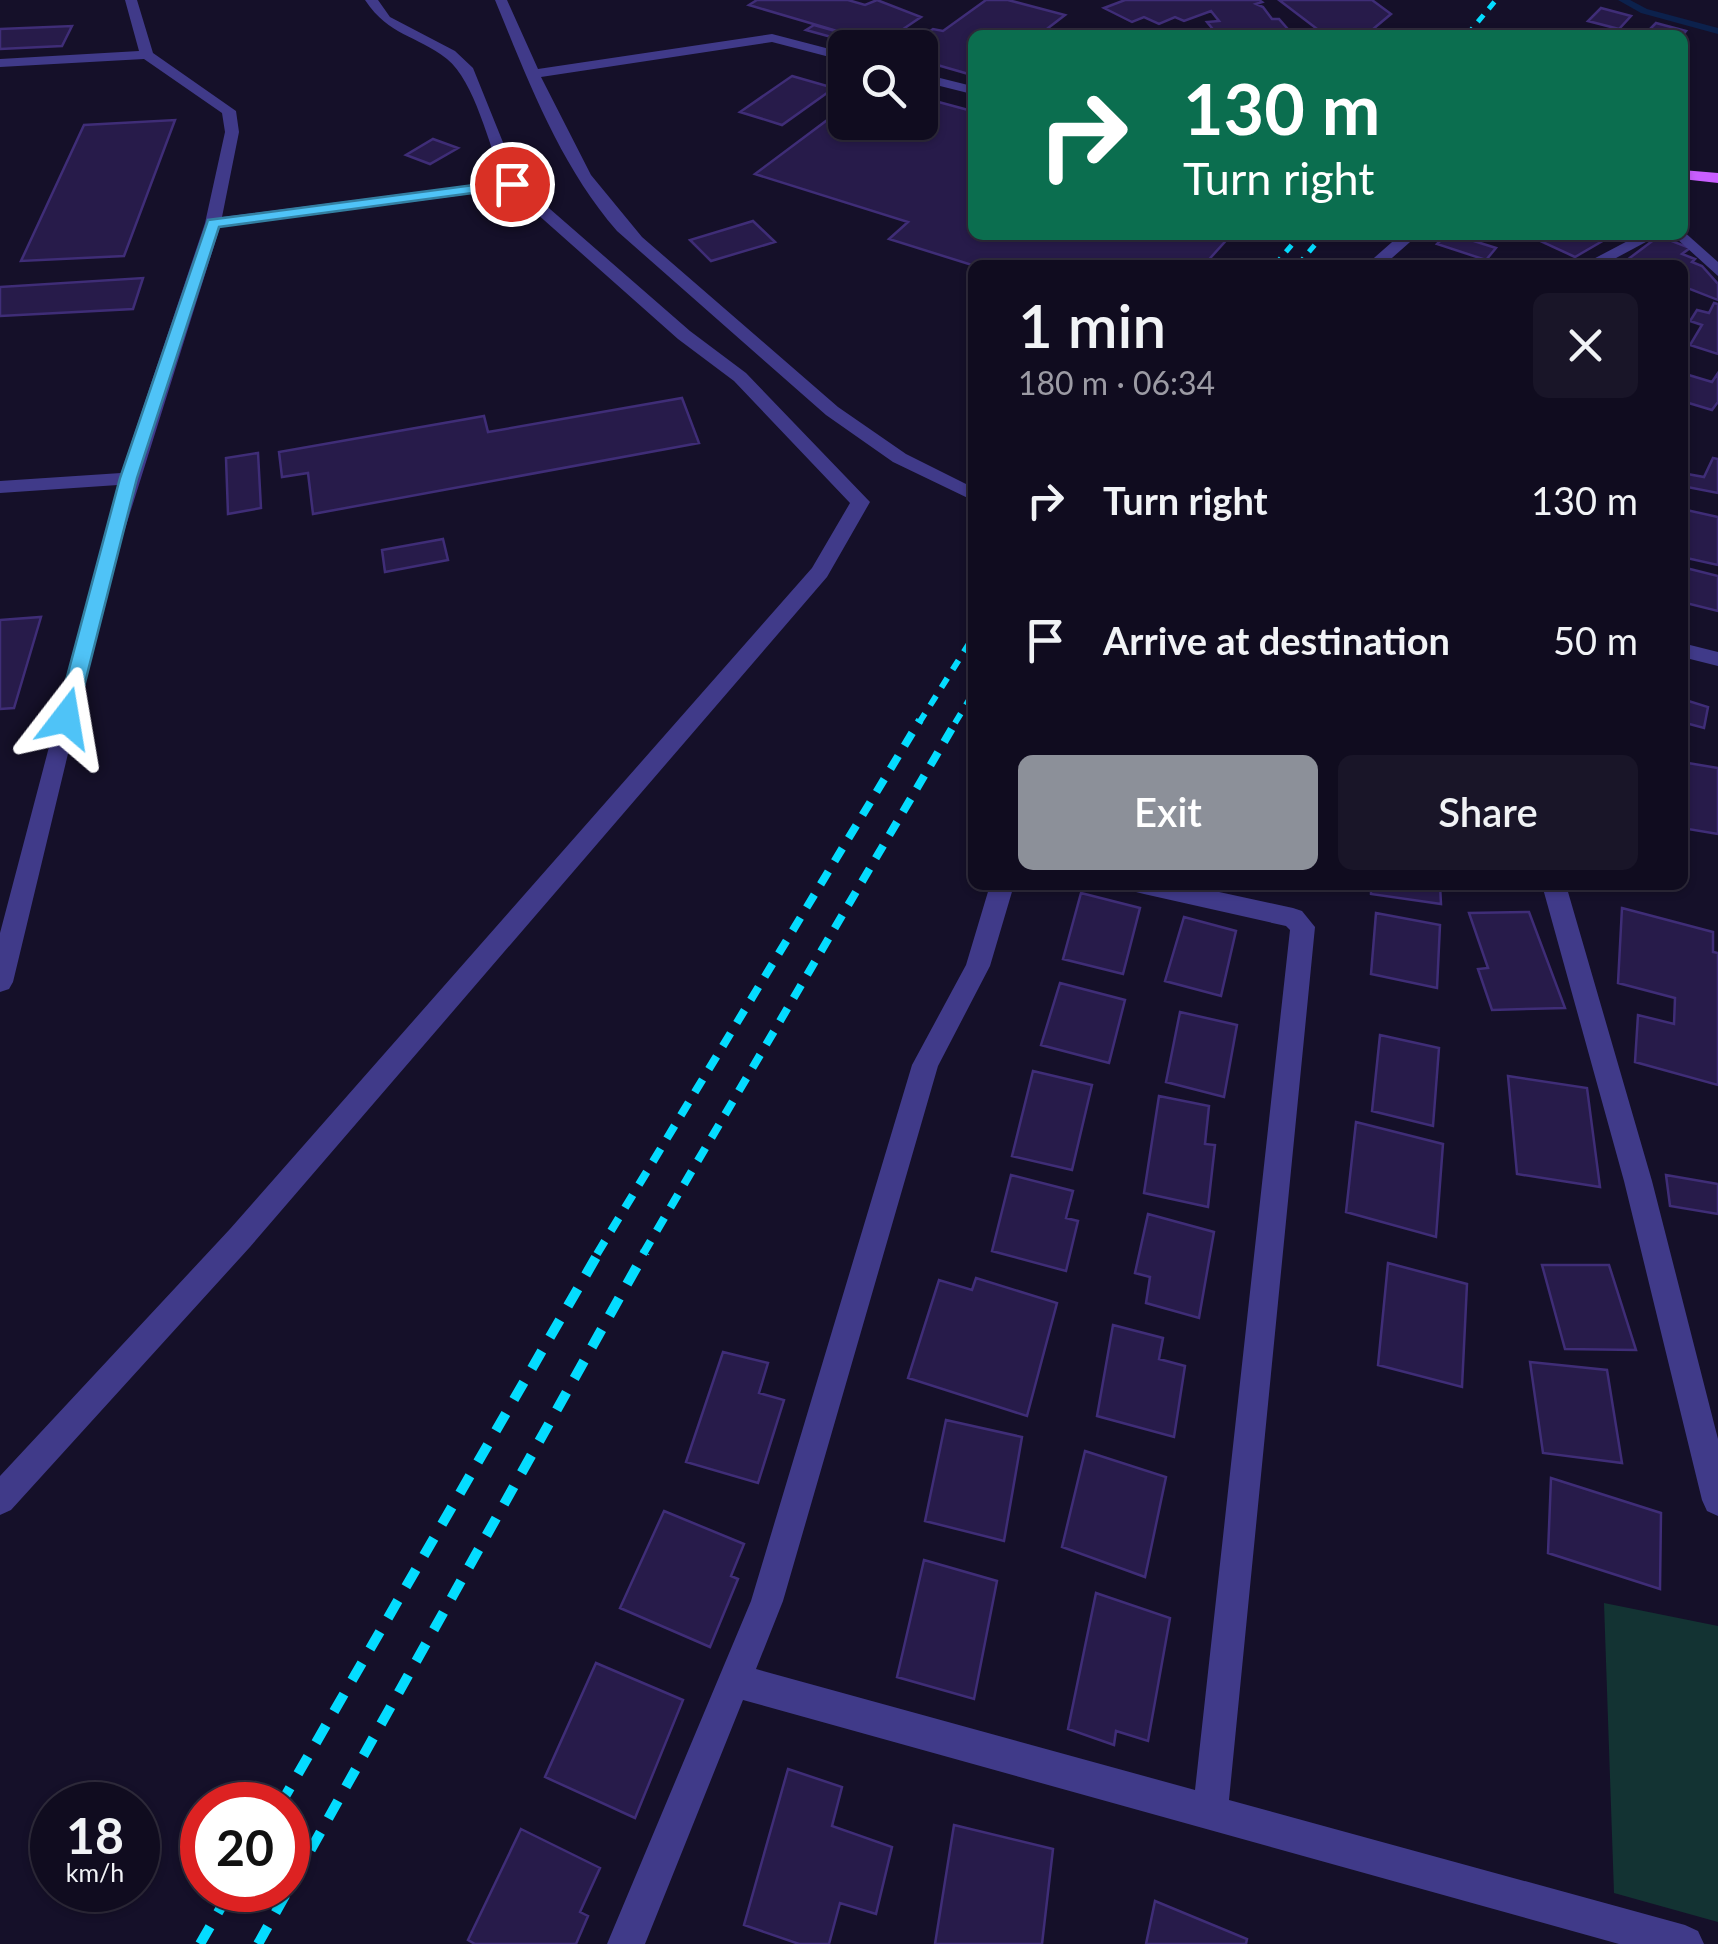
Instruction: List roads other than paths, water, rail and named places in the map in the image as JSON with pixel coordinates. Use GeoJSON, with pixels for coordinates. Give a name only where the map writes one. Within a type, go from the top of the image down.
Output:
{"type":"FeatureCollection","features":[{"type":"Feature","properties":{"kind":"main road"},"geometry":{"type":"LineString","coordinates":[[1688,175],[1718,178]]}},
{"type":"Feature","properties":{"kind":"street"},"geometry":{"type":"LineString","coordinates":[[131,0],[147,55]]}},
{"type":"Feature","properties":{"kind":"street"},"geometry":{"type":"LineString","coordinates":[[0,1499],[240,1238],[820,572],[860,502],[740,377],[684,335],[512,184],[468,71],[450,54],[385,20],[371,0]]}},
{"type":"Feature","properties":{"kind":"street"},"geometry":{"type":"LineString","coordinates":[[501,0],[532,74],[600,198],[642,246],[810,392],[886,448],[968,492]]}},
{"type":"Feature","properties":{"kind":"street"},"geometry":{"type":"LineString","coordinates":[[532,74],[772,38],[828,53]]}},
{"type":"Feature","properties":{"kind":"street"},"geometry":{"type":"LineString","coordinates":[[0,63],[147,55],[229,111],[232,132],[213,223],[129,478],[0,982]]}},
{"type":"Feature","properties":{"kind":"street"},"geometry":{"type":"LineString","coordinates":[[938,82],[968,89]]}},
{"type":"Feature","properties":{"kind":"street"},"geometry":{"type":"LineString","coordinates":[[213,223],[512,184]]}},
{"type":"Feature","properties":{"kind":"street"},"geometry":{"type":"LineString","coordinates":[[1380,260],[1404,240]]}},
{"type":"Feature","properties":{"kind":"street"},"geometry":{"type":"LineString","coordinates":[[1600,260],[1642,240]]}},
{"type":"Feature","properties":{"kind":"street"},"geometry":{"type":"LineString","coordinates":[[1687,240],[1718,271]]}},
{"type":"Feature","properties":{"kind":"street"},"geometry":{"type":"LineString","coordinates":[[0,488],[129,478]]}},
{"type":"Feature","properties":{"kind":"street"},"geometry":{"type":"LineString","coordinates":[[1688,652],[1718,659]]}},
{"type":"Feature","properties":{"kind":"street"},"geometry":{"type":"LineString","coordinates":[[626,1944],[767,1601],[925,1066],[978,966],[1001,890]]}},
{"type":"Feature","properties":{"kind":"street"},"geometry":{"type":"LineString","coordinates":[[1167,890],[1293,918],[1303,927],[1210,1812]]}},
{"type":"Feature","properties":{"kind":"street"},"geometry":{"type":"LineString","coordinates":[[1555,890],[1638,1180],[1718,1500]]}},
{"type":"Feature","properties":{"kind":"street"},"geometry":{"type":"LineString","coordinates":[[734,1680],[1684,1944]]}},
{"type":"Feature","properties":{"kind":"waterway"},"geometry":{"type":"LineString","coordinates":[[1623,0],[1644,11],[1718,31]]}},
{"type":"Feature","properties":{"kind":"railway"},"geometry":{"type":"LineString","coordinates":[[1471,30],[1496,0]]}},
{"type":"Feature","properties":{"kind":"railway"},"geometry":{"type":"LineString","coordinates":[[1279,260],[1296,240]]}},
{"type":"Feature","properties":{"kind":"railway"},"geometry":{"type":"LineString","coordinates":[[1302,260],[1319,240]]}},
{"type":"Feature","properties":{"kind":"railway"},"geometry":{"type":"LineString","coordinates":[[919,723],[968,645]]}},
{"type":"Feature","properties":{"kind":"railway"},"geometry":{"type":"LineString","coordinates":[[955,723],[968,702]]}},
{"type":"Feature","properties":{"kind":"railway"},"geometry":{"type":"LineString","coordinates":[[597,1254],[920,720]]}},
{"type":"Feature","properties":{"kind":"railway"},"geometry":{"type":"LineString","coordinates":[[643,1254],[957,720]]}},
{"type":"Feature","properties":{"kind":"railway"},"geometry":{"type":"LineString","coordinates":[[293,1782],[599,1252]]}},
{"type":"Feature","properties":{"kind":"railway"},"geometry":{"type":"LineString","coordinates":[[258,1944],[645,1252]]}},
{"type":"Feature","properties":{"kind":"railway"},"geometry":{"type":"LineString","coordinates":[[200,1944],[218,1912]]}}]}
